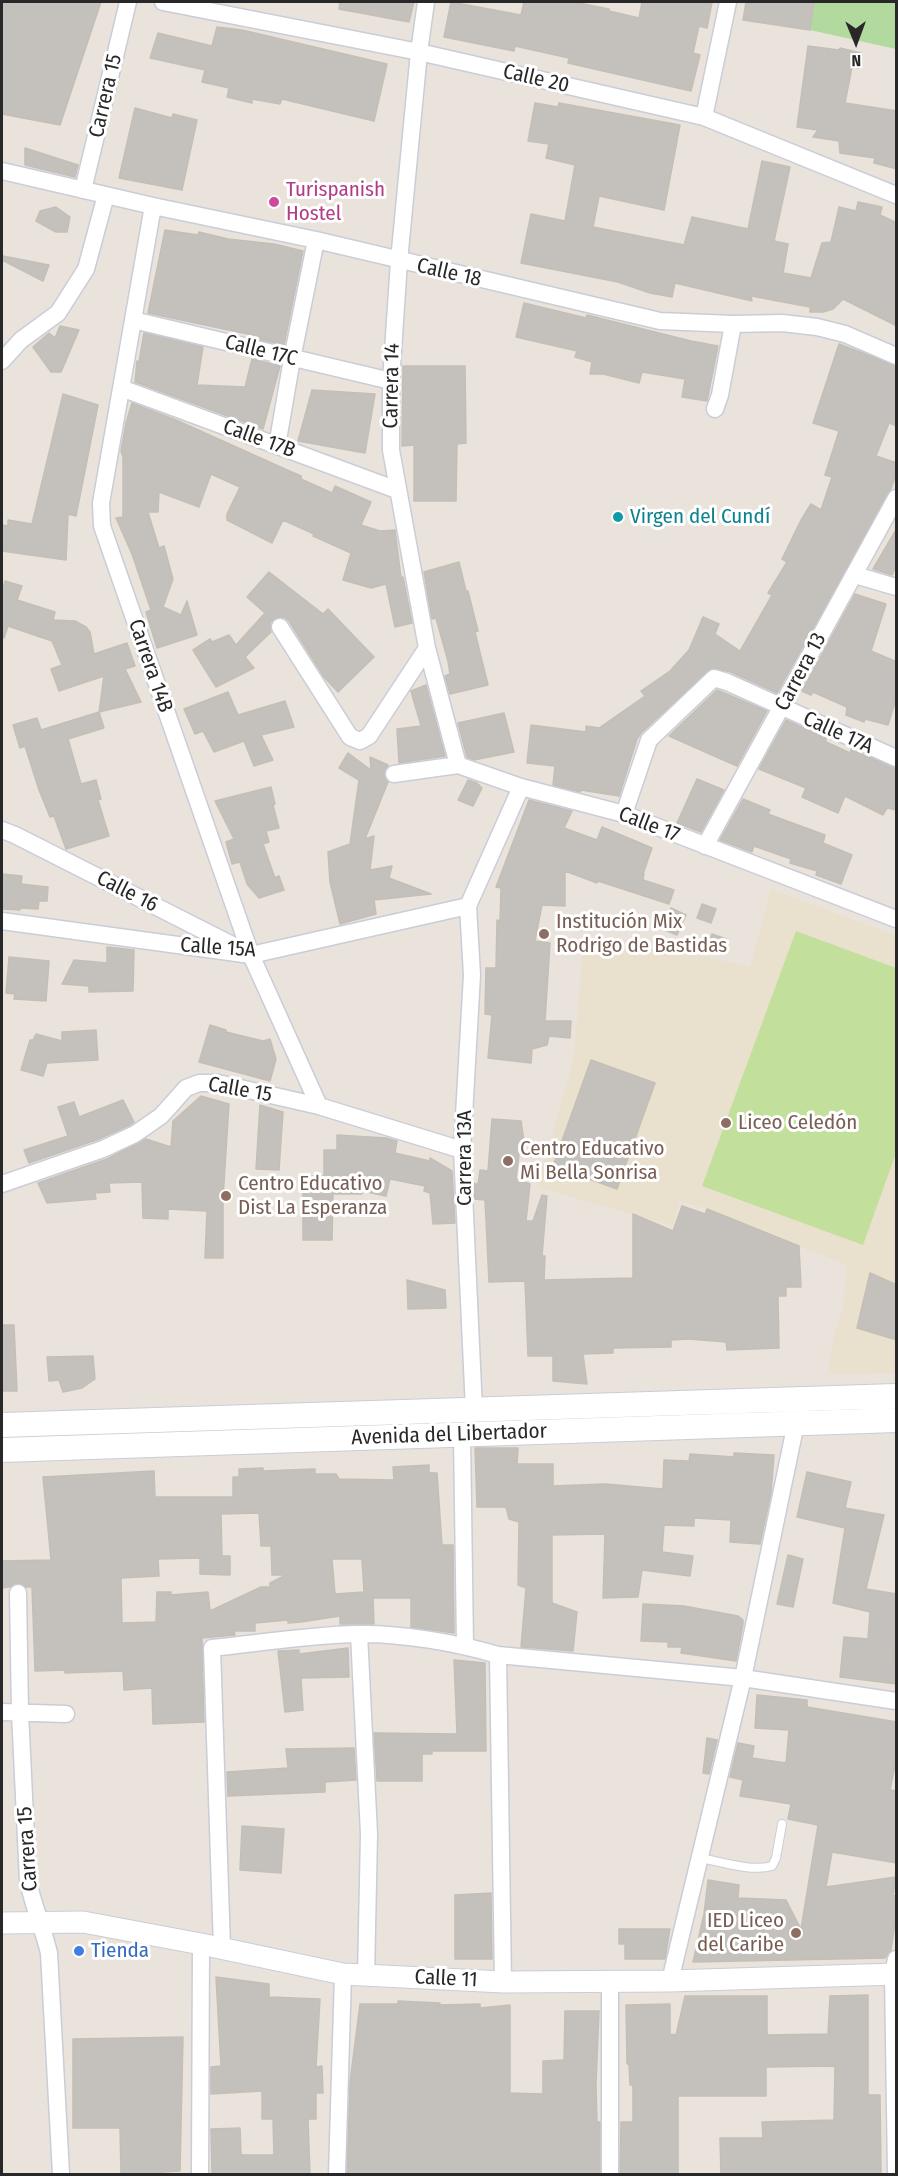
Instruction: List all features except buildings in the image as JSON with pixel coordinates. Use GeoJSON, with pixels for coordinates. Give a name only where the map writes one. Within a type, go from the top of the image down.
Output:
{"type":"FeatureCollection","features":[{"type":"Feature","properties":{"kind":"main road","name":"Avenida del Libertador"},"geometry":{"type":"LineString","coordinates":[[2,1425],[897,1396]]}},
{"type":"Feature","properties":{"kind":"main road","name":"Avenida del Libertador"},"geometry":{"type":"LineString","coordinates":[[2,1450],[897,1420]]}},
{"type":"Feature","properties":{"kind":"street","name":"Carrera 15"},"geometry":{"type":"LineString","coordinates":[[84,190],[128,2]]}},
{"type":"Feature","properties":{"kind":"street","name":"Calle 20"},"geometry":{"type":"LineString","coordinates":[[164,2],[419,52],[704,117],[897,195]]}},
{"type":"Feature","properties":{"kind":"street","name":"Carrera 14"},"geometry":{"type":"LineString","coordinates":[[426,2],[399,261],[391,381],[391,450],[428,648],[459,765]]}},
{"type":"Feature","properties":{"kind":"street"},"geometry":{"type":"LineString","coordinates":[[704,117],[728,2]]}},
{"type":"Feature","properties":{"kind":"street","name":"Calle 18"},"geometry":{"type":"LineString","coordinates":[[2,171],[316,240],[660,321],[733,324],[782,323],[817,327],[845,334],[897,356]]}},
{"type":"Feature","properties":{"kind":"street"},"geometry":{"type":"LineString","coordinates":[[2,362],[21,340],[58,313],[86,269],[106,195]]}},
{"type":"Feature","properties":{"kind":"street","name":"Carrera 14B"},"geometry":{"type":"LineString","coordinates":[[153,206],[101,503],[102,526],[251,955],[320,1106]]}},
{"type":"Feature","properties":{"kind":"street"},"geometry":{"type":"LineString","coordinates":[[278,446],[292,358],[316,240]]}},
{"type":"Feature","properties":{"kind":"street","name":"Calle 17C"},"geometry":{"type":"LineString","coordinates":[[133,320],[391,381]]}},
{"type":"Feature","properties":{"kind":"street"},"geometry":{"type":"LineString","coordinates":[[715,409],[720,395],[733,324]]}},
{"type":"Feature","properties":{"kind":"street","name":"Calle 17B"},"geometry":{"type":"LineString","coordinates":[[121,388],[397,490]]}},
{"type":"Feature","properties":{"kind":"street","name":"Carrera 13"},"geometry":{"type":"LineString","coordinates":[[705,846],[897,498]]}},
{"type":"Feature","properties":{"kind":"street"},"geometry":{"type":"LineString","coordinates":[[855,575],[897,587]]}},
{"type":"Feature","properties":{"kind":"street"},"geometry":{"type":"LineString","coordinates":[[280,627],[350,737],[360,741],[369,736],[428,648]]}},
{"type":"Feature","properties":{"kind":"street","name":"Calle 17A"},"geometry":{"type":"LineString","coordinates":[[624,814],[649,740],[714,678],[897,758]]}},
{"type":"Feature","properties":{"kind":"street","name":"Calle 17"},"geometry":{"type":"LineString","coordinates":[[394,774],[459,765],[521,787],[624,814],[897,919]]}},
{"type":"Feature","properties":{"kind":"street"},"geometry":{"type":"LineString","coordinates":[[468,906],[521,787]]}},
{"type":"Feature","properties":{"kind":"street","name":"Calle 16"},"geometry":{"type":"LineString","coordinates":[[2,830],[251,955]]}},
{"type":"Feature","properties":{"kind":"street","name":"Calle 15A"},"geometry":{"type":"LineString","coordinates":[[2,921],[251,955],[468,906]]}},
{"type":"Feature","properties":{"kind":"street","name":"Carrera 13A"},"geometry":{"type":"LineString","coordinates":[[468,906],[472,975],[462,1150],[474,1410]]}},
{"type":"Feature","properties":{"kind":"street","name":"Calle 15"},"geometry":{"type":"LineString","coordinates":[[2,1184],[103,1149],[135,1134],[162,1116],[186,1088],[199,1083],[218,1083],[320,1106],[462,1150]]}},
{"type":"Feature","properties":{"kind":"street"},"geometry":{"type":"LineString","coordinates":[[670,1981],[743,1678],[796,1423]]}},
{"type":"Feature","properties":{"kind":"street"},"geometry":{"type":"LineString","coordinates":[[462,1435],[465,1646]]}},
{"type":"Feature","properties":{"kind":"street","name":"Carrera 15"},"geometry":{"type":"LineString","coordinates":[[18,1593],[28,1881],[49,1953],[61,2175]]}},
{"type":"Feature","properties":{"kind":"street"},"geometry":{"type":"LineString","coordinates":[[222,1948],[212,1648],[359,1634],[465,1646],[498,1655],[743,1678],[897,1701]]}},
{"type":"Feature","properties":{"kind":"street"},"geometry":{"type":"LineString","coordinates":[[359,1634],[369,1834],[366,1976]]}},
{"type":"Feature","properties":{"kind":"street"},"geometry":{"type":"LineString","coordinates":[[498,1655],[503,1982]]}},
{"type":"Feature","properties":{"kind":"street"},"geometry":{"type":"LineString","coordinates":[[2,1712],[66,1714]]}},
{"type":"Feature","properties":{"kind":"street","name":"Calle 11"},"geometry":{"type":"LineString","coordinates":[[2,1923],[83,1922],[343,1974],[366,1976],[503,1982],[670,1981],[895,1969]]}},
{"type":"Feature","properties":{"kind":"street"},"geometry":{"type":"LineString","coordinates":[[200,2175],[201,1944]]}},
{"type":"Feature","properties":{"kind":"street"},"geometry":{"type":"LineString","coordinates":[[895,1969],[896,2175]]}},
{"type":"Feature","properties":{"kind":"street"},"geometry":{"type":"LineString","coordinates":[[337,2175],[343,1974]]}},
{"type":"Feature","properties":{"kind":"street"},"geometry":{"type":"LineString","coordinates":[[610,1981],[610,2175]]}},
{"type":"Feature","properties":{"kind":"lane"},"geometry":{"type":"LineString","coordinates":[[700,1858],[752,1868],[764,1869],[772,1866],[776,1858],[782,1824]]}},
{"type":"Feature","properties":{"kind":"shaded area","name":"Liceo Celedón"},"geometry":{"type":"Polygon","coordinates":[[[771,889],[896,936],[896,1373],[828,1374],[833,1339],[843,1309],[847,1265],[707,1209],[680,1201],[673,1226],[537,1187],[574,1058],[583,949],[672,949],[750,967],[771,889]]]}},
{"type":"Feature","properties":{"kind":"green space"},"geometry":{"type":"Polygon","coordinates":[[[814,2],[896,2],[896,49],[810,30],[814,2]]]}},
{"type":"Feature","properties":{"kind":"green space"},"geometry":{"type":"Polygon","coordinates":[[[796,931],[896,968],[896,1153],[863,1245],[702,1186],[796,931]]]}},
{"type":"Feature","properties":{"kind":"place","name":"Turispanish Hostel"},"geometry":{"type":"Point","coordinates":[274,202]}},
{"type":"Feature","properties":{"kind":"place","name":"Virgen del Cundí"},"geometry":{"type":"Point","coordinates":[618,517]}},
{"type":"Feature","properties":{"kind":"place","name":"Institución Mix Rodrigo de Bastidas"},"geometry":{"type":"Point","coordinates":[544,934]}},
{"type":"Feature","properties":{"kind":"place","name":"Liceo Celedón"},"geometry":{"type":"Point","coordinates":[726,1123]}},
{"type":"Feature","properties":{"kind":"place","name":"Centro Educativo Mi Bella Sonrisa"},"geometry":{"type":"Point","coordinates":[508,1161]}},
{"type":"Feature","properties":{"kind":"place","name":"Centro Educativo Dist La Esperanza"},"geometry":{"type":"Point","coordinates":[226,1196]}},
{"type":"Feature","properties":{"kind":"place","name":"IED Liceo del Caribe"},"geometry":{"type":"Point","coordinates":[796,1933]}},
{"type":"Feature","properties":{"kind":"place","name":"Tienda"},"geometry":{"type":"Point","coordinates":[79,1951]}}]}
